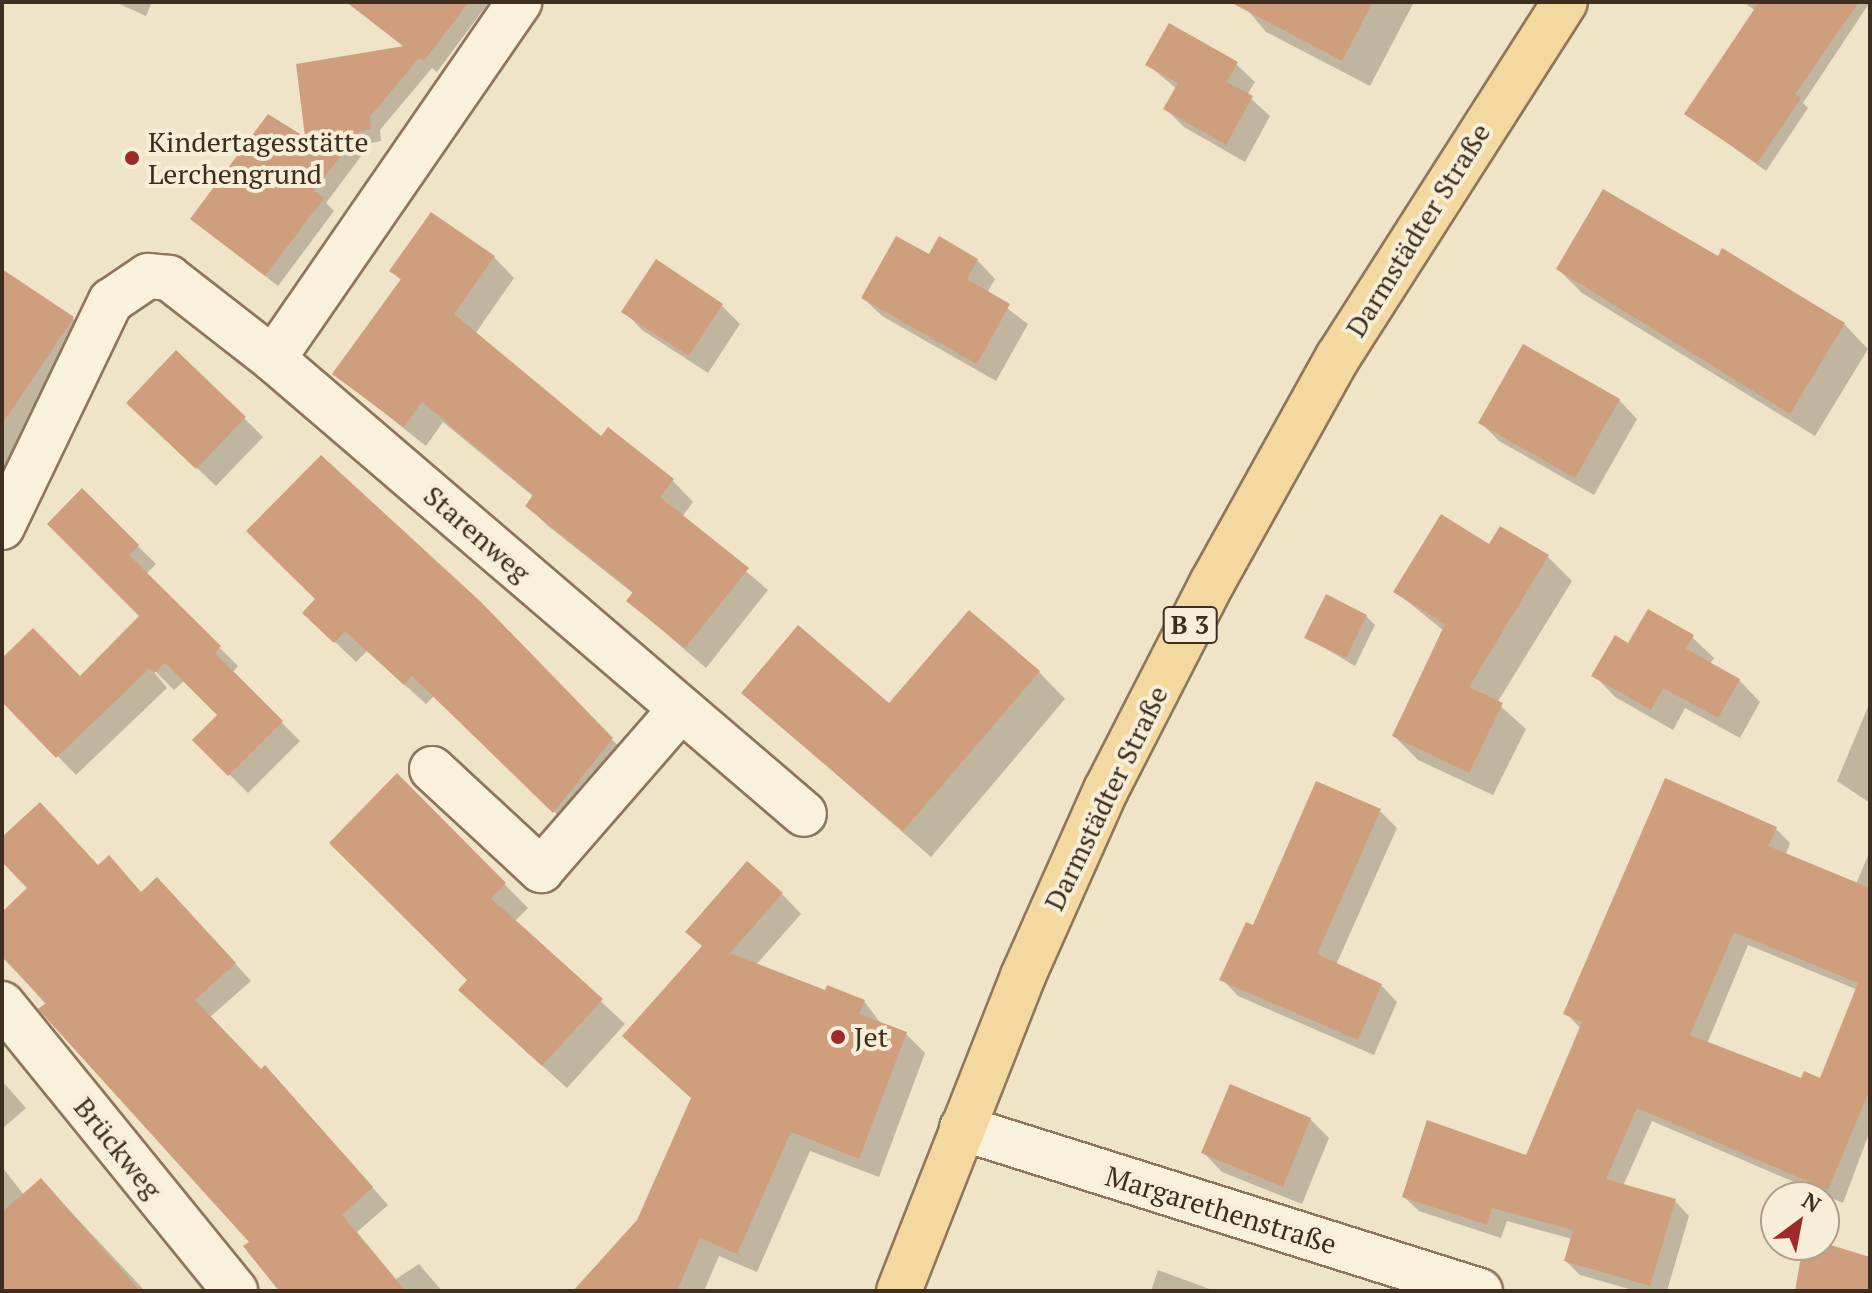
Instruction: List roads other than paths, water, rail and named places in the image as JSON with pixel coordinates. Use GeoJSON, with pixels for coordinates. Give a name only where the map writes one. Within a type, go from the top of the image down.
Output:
{"type":"FeatureCollection","features":[{"type":"Feature","properties":{"kind":"main road","name":"Darmstädter Straße"},"geometry":{"type":"LineString","coordinates":[[899,1291],[962,1128],[1106,790],[1212,583],[1338,357],[1565,2]]}},
{"type":"Feature","properties":{"kind":"street"},"geometry":{"type":"LineString","coordinates":[[273,359],[519,2]]}},
{"type":"Feature","properties":{"kind":"street","name":"Starenweg"},"geometry":{"type":"LineString","coordinates":[[2,527],[111,301],[129,284],[148,276],[169,278],[273,359],[804,814]]}},
{"type":"Feature","properties":{"kind":"street"},"geometry":{"type":"LineString","coordinates":[[432,769],[541,870],[681,709]]}},
{"type":"Feature","properties":{"kind":"street","name":"Brückweg"},"geometry":{"type":"LineString","coordinates":[[2,1004],[235,1291]]}},
{"type":"Feature","properties":{"kind":"street","name":"Margarethenstraße"},"geometry":{"type":"LineString","coordinates":[[962,1128],[1480,1291]]}},
{"type":"Feature","properties":{"kind":"place","name":"Kindertagesstätte Lerchengrund"},"geometry":{"type":"Point","coordinates":[132,158]}},
{"type":"Feature","properties":{"kind":"place","name":"Jet"},"geometry":{"type":"Point","coordinates":[838,1037]}}]}
